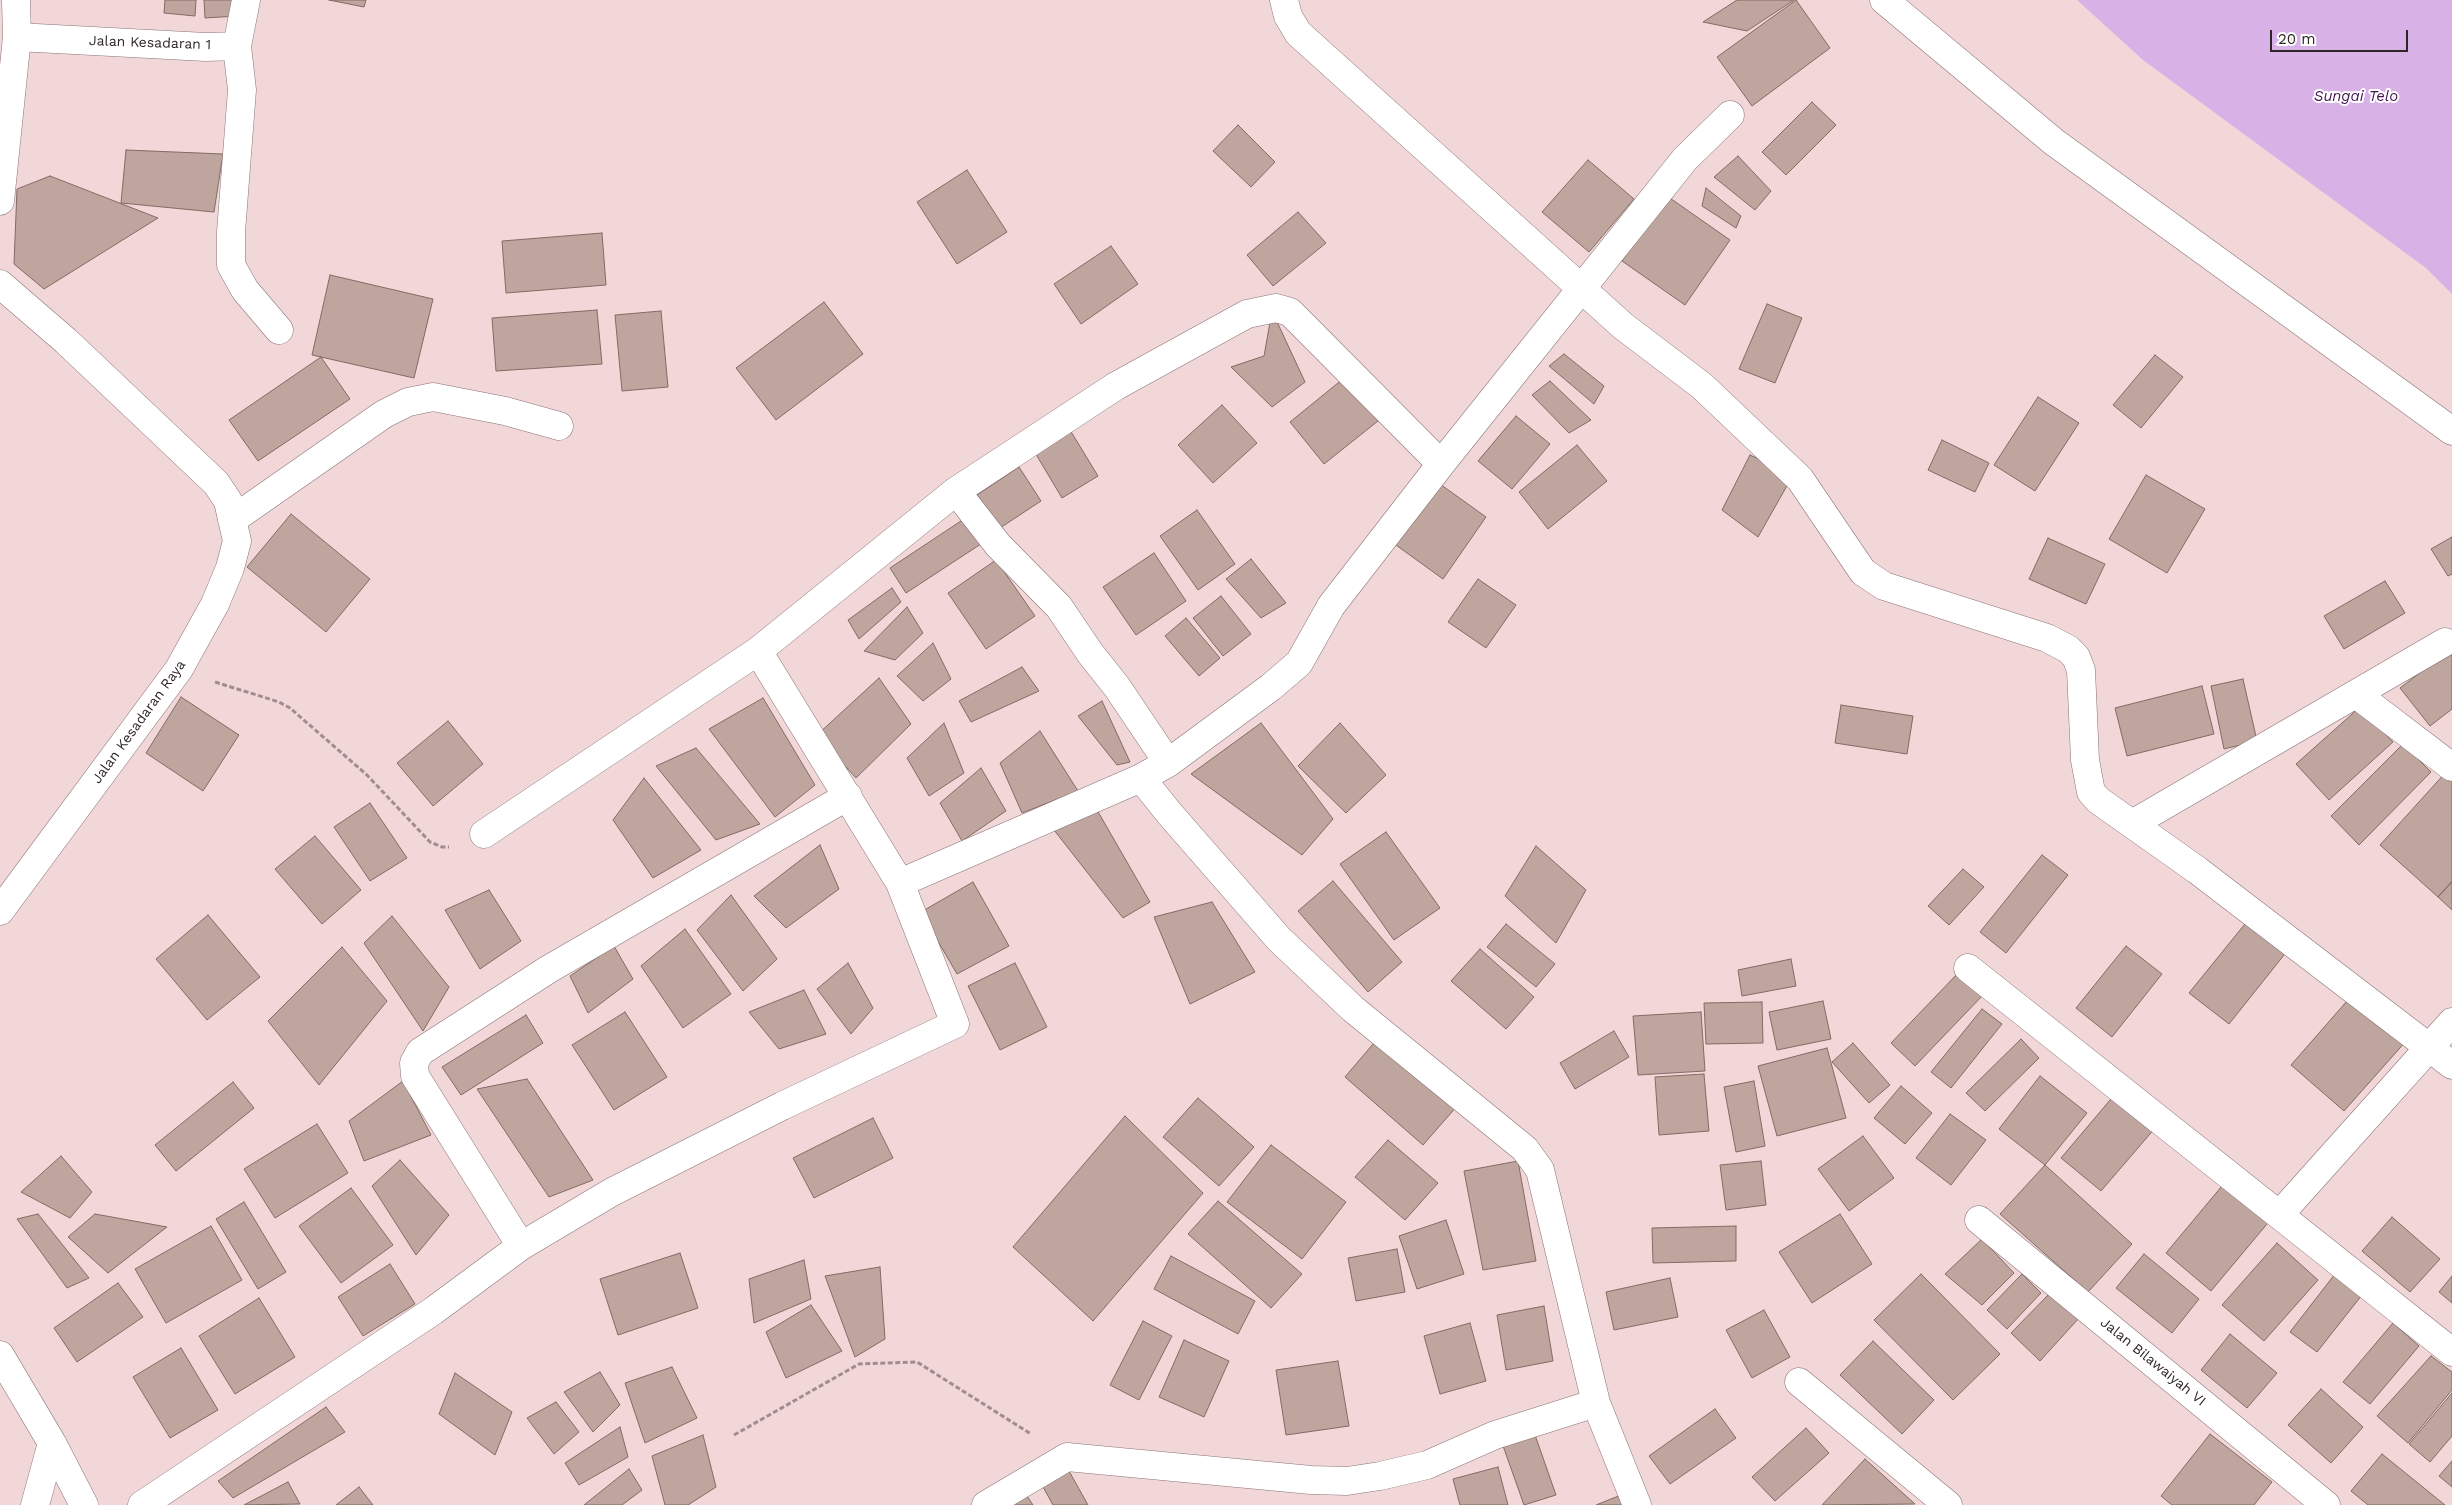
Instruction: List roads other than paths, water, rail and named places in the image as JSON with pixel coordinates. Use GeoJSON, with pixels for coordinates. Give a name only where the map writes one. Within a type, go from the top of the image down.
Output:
{"type":"FeatureCollection","features":[{"type":"Feature","properties":{"kind":"street"},"geometry":{"type":"LineString","coordinates":[[0,201],[17,38],[16,0]]}},
{"type":"Feature","properties":{"kind":"street"},"geometry":{"type":"LineString","coordinates":[[246,0],[237,46],[242,90],[231,232],[231,264],[245,290],[278,330]]}},
{"type":"Feature","properties":{"kind":"street"},"geometry":{"type":"LineString","coordinates":[[1284,0],[1288,16],[1298,33],[1623,326],[1702,386],[1800,480],[1863,572],[1884,586],[2047,638],[2068,649],[2076,657],[2081,670],[2085,750],[2091,792],[2098,800],[2197,870],[2452,1065]]}},
{"type":"Feature","properties":{"kind":"street"},"geometry":{"type":"LineString","coordinates":[[1884,0],[2054,142],[2452,432]]}},
{"type":"Feature","properties":{"kind":"street","name":"Jalan Kesadaran 1"},"geometry":{"type":"LineString","coordinates":[[17,38],[237,46]]}},
{"type":"Feature","properties":{"kind":"street"},"geometry":{"type":"LineString","coordinates":[[900,883],[1141,778],[1168,763],[1271,687],[1299,663],[1331,606],[1441,464],[1685,158],[1730,115]]}},
{"type":"Feature","properties":{"kind":"street","name":"Jalan Kesadaran Raya"},"geometry":{"type":"LineString","coordinates":[[0,284],[66,341],[216,482],[228,501],[237,541],[230,568],[215,604],[179,670],[0,911]]}},
{"type":"Feature","properties":{"kind":"street"},"geometry":{"type":"LineString","coordinates":[[484,834],[758,650],[956,491],[1116,386],[1231,321],[1258,310],[1276,308],[1290,312],[1441,464]]}},
{"type":"Feature","properties":{"kind":"street"},"geometry":{"type":"LineString","coordinates":[[232,520],[384,414],[408,402],[433,397],[505,411],[558,426]]}},
{"type":"Feature","properties":{"kind":"street"},"geometry":{"type":"LineString","coordinates":[[956,491],[998,545],[1059,607],[1090,653],[1117,687],[1168,763]]}},
{"type":"Feature","properties":{"kind":"street"},"geometry":{"type":"LineString","coordinates":[[2132,824],[2445,642]]}},
{"type":"Feature","properties":{"kind":"street"},"geometry":{"type":"LineString","coordinates":[[142,1505],[433,1311],[521,1246],[612,1192],[782,1106],[955,1024],[900,883],[758,650]]}},
{"type":"Feature","properties":{"kind":"street"},"geometry":{"type":"LineString","coordinates":[[2356,694],[2452,767]]}},
{"type":"Feature","properties":{"kind":"street"},"geometry":{"type":"LineString","coordinates":[[1141,778],[1169,813],[1286,945],[1353,1009],[1525,1149],[1540,1170],[1585,1348],[1596,1403],[1636,1505]]}},
{"type":"Feature","properties":{"kind":"street"},"geometry":{"type":"LineString","coordinates":[[521,1246],[415,1076],[414,1063],[420,1052],[549,969],[848,796]]}},
{"type":"Feature","properties":{"kind":"street"},"geometry":{"type":"LineString","coordinates":[[1968,968],[2452,1352]]}},
{"type":"Feature","properties":{"kind":"street"},"geometry":{"type":"LineString","coordinates":[[2280,1214],[2452,1022]]}},
{"type":"Feature","properties":{"kind":"street","name":"Jalan Bilawaiyah VI"},"geometry":{"type":"LineString","coordinates":[[1979,1220],[2326,1505]]}},
{"type":"Feature","properties":{"kind":"street"},"geometry":{"type":"LineString","coordinates":[[0,1354],[52,1443],[84,1505]]}},
{"type":"Feature","properties":{"kind":"street"},"geometry":{"type":"LineString","coordinates":[[1799,1382],[1948,1505]]}},
{"type":"Feature","properties":{"kind":"street"},"geometry":{"type":"LineString","coordinates":[[986,1505],[1067,1457],[1311,1480],[1347,1481],[1428,1465],[1495,1436],[1596,1403]]}},
{"type":"Feature","properties":{"kind":"street"},"geometry":{"type":"LineString","coordinates":[[35,1505],[52,1443]]}},
{"type":"Feature","properties":{"kind":"water","name":"Sungai Telo"},"geometry":{"type":"Polygon","coordinates":[[[2077,0],[2452,0],[2452,294],[2426,268],[2143,60],[2077,0]]]}}]}
